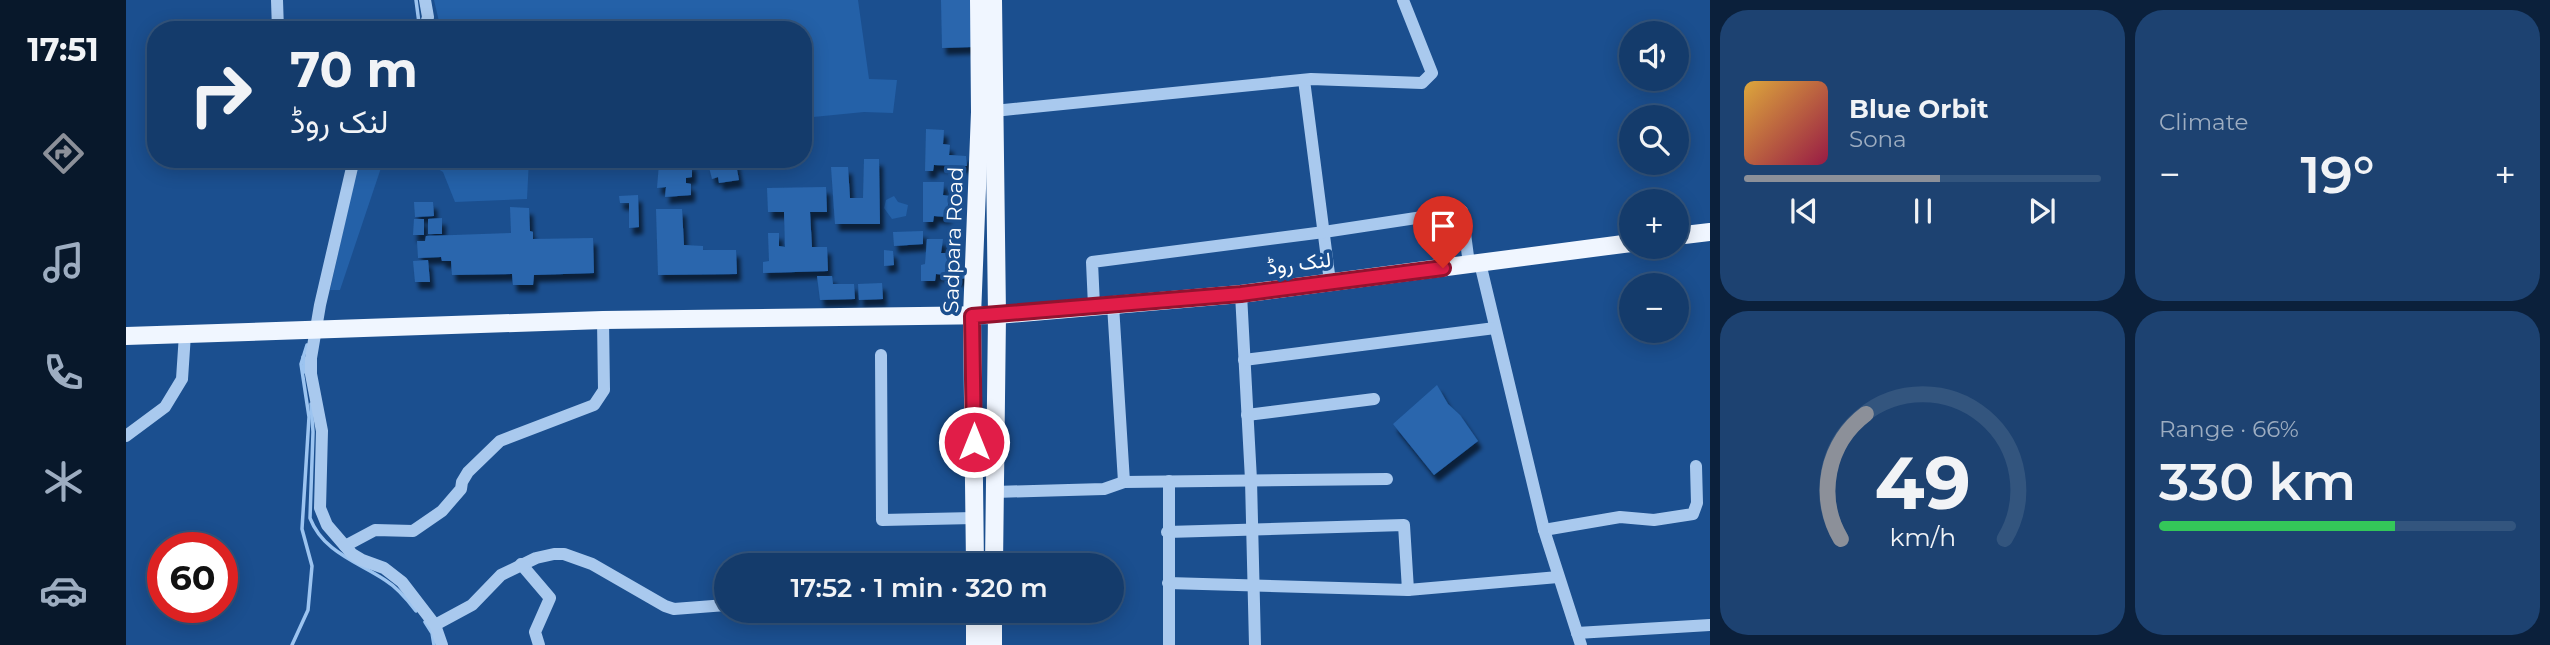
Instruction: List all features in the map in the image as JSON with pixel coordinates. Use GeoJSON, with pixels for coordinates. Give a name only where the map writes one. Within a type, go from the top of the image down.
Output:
{"type":"FeatureCollection","features":[{"type":"Feature","properties":{"kind":"main road","name":"Sadpara Road"},"geometry":{"type":"LineString","coordinates":[[975,553],[972,316],[980,112],[979,0]]}},
{"type":"Feature","properties":{"kind":"main road","name":"Sadpara Road"},"geometry":{"type":"LineString","coordinates":[[993,0],[997,315],[994,553]]}},
{"type":"Feature","properties":{"kind":"main road"},"geometry":{"type":"LineString","coordinates":[[1689,234],[1710,232]]}},
{"type":"Feature","properties":{"kind":"main road","name":"لنک روڈ"},"geometry":{"type":"LineString","coordinates":[[126,336],[603,320],[997,315],[1241,294],[1619,245]]}},
{"type":"Feature","properties":{"kind":"main road"},"geometry":{"type":"LineString","coordinates":[[975,623],[975,645]]}},
{"type":"Feature","properties":{"kind":"main road"},"geometry":{"type":"LineString","coordinates":[[993,623],[993,645]]}},
{"type":"Feature","properties":{"kind":"street"},"geometry":{"type":"LineString","coordinates":[[277,0],[278,21]]}},
{"type":"Feature","properties":{"kind":"street"},"geometry":{"type":"LineString","coordinates":[[425,0],[427,21]]}},
{"type":"Feature","properties":{"kind":"street"},"geometry":{"type":"LineString","coordinates":[[994,110],[1304,80],[1422,82],[1432,73],[1404,0]]}},
{"type":"Feature","properties":{"kind":"street"},"geometry":{"type":"LineString","coordinates":[[1304,80],[1330,282]]}},
{"type":"Feature","properties":{"kind":"street"},"geometry":{"type":"LineString","coordinates":[[352,168],[316,330],[311,374],[322,431],[320,508],[327,525],[345,546],[362,560],[376,564],[393,574],[435,625],[442,645]]}},
{"type":"Feature","properties":{"kind":"street"},"geometry":{"type":"LineString","coordinates":[[1094,306],[1092,262],[1462,211],[1495,328],[1544,530],[1579,639],[1710,625]]}},
{"type":"Feature","properties":{"kind":"street"},"geometry":{"type":"LineString","coordinates":[[1241,294],[1251,480],[1255,645]]}},
{"type":"Feature","properties":{"kind":"street"},"geometry":{"type":"LineString","coordinates":[[1113,305],[1124,482]]}},
{"type":"Feature","properties":{"kind":"street"},"geometry":{"type":"LineString","coordinates":[[345,546],[375,530],[413,531],[442,511],[461,489],[468,472],[500,441],[594,405],[604,390],[603,320]]}},
{"type":"Feature","properties":{"kind":"street"},"geometry":{"type":"LineString","coordinates":[[1244,360],[1495,328]]}},
{"type":"Feature","properties":{"kind":"street"},"geometry":{"type":"LineString","coordinates":[[126,436],[165,407],[182,379],[185,334]]}},
{"type":"Feature","properties":{"kind":"street"},"geometry":{"type":"LineString","coordinates":[[881,355],[882,520],[974,518]]}},
{"type":"Feature","properties":{"kind":"street"},"geometry":{"type":"LineString","coordinates":[[1247,415],[1374,399]]}},
{"type":"Feature","properties":{"kind":"street"},"geometry":{"type":"LineString","coordinates":[[1544,530],[1620,517],[1654,520],[1693,514],[1697,503],[1696,466]]}},
{"type":"Feature","properties":{"kind":"street"},"geometry":{"type":"LineString","coordinates":[[995,492],[1104,489],[1124,482],[1387,479]]}},
{"type":"Feature","properties":{"kind":"street"},"geometry":{"type":"LineString","coordinates":[[1169,481],[1169,645]]}},
{"type":"Feature","properties":{"kind":"street"},"geometry":{"type":"LineString","coordinates":[[1167,532],[1404,525],[1408,590]]}},
{"type":"Feature","properties":{"kind":"street"},"geometry":{"type":"LineString","coordinates":[[435,625],[472,605],[501,575],[536,558],[564,554],[592,564],[665,606],[714,606]]}},
{"type":"Feature","properties":{"kind":"street"},"geometry":{"type":"LineString","coordinates":[[521,564],[550,597],[535,632],[539,645]]}},
{"type":"Feature","properties":{"kind":"street"},"geometry":{"type":"LineString","coordinates":[[1168,583],[1408,590],[1558,577]]}},
{"type":"Feature","properties":{"kind":"shaded area"},"geometry":{"type":"Polygon","coordinates":[[[434,0],[858,0],[869,79],[897,80],[893,113],[864,112],[812,117],[812,21],[439,21],[434,0]]]}},
{"type":"Feature","properties":{"kind":"shaded area"},"geometry":{"type":"Polygon","coordinates":[[[357,168],[381,168],[340,290],[330,290],[357,168]]]}},
{"type":"Feature","properties":{"kind":"shaded area"},"geometry":{"type":"Polygon","coordinates":[[[436,168],[529,168],[527,199],[455,202],[443,172],[436,168]]]}},
{"type":"Feature","properties":{"kind":"shaded area"},"geometry":{"type":"Polygon","coordinates":[[[894,196],[898,202],[908,205],[906,216],[892,219],[884,208],[886,200],[894,196]]]}},
{"type":"Feature","properties":{"kind":"building"},"geometry":{"type":"Polygon","coordinates":[[[941,0],[970,0],[972,47],[942,48],[941,0]]]}},
{"type":"Feature","properties":{"kind":"building"},"geometry":{"type":"Polygon","coordinates":[[[926,129],[944,130],[943,144],[950,145],[949,155],[966,156],[967,166],[934,165],[933,171],[925,171],[926,129]]]}},
{"type":"Feature","properties":{"kind":"building"},"geometry":{"type":"Polygon","coordinates":[[[864,159],[879,159],[880,224],[835,224],[831,167],[848,167],[850,198],[863,198],[864,159]]]}},
{"type":"Feature","properties":{"kind":"building"},"geometry":{"type":"Polygon","coordinates":[[[659,168],[692,168],[692,177],[686,178],[686,183],[691,184],[691,195],[665,197],[666,187],[657,188],[659,168]]]}},
{"type":"Feature","properties":{"kind":"building"},"geometry":{"type":"Polygon","coordinates":[[[709,168],[737,168],[739,180],[719,183],[718,177],[712,179],[709,168]]]}},
{"type":"Feature","properties":{"kind":"building"},"geometry":{"type":"Polygon","coordinates":[[[923,182],[944,182],[943,195],[949,196],[947,217],[934,216],[933,222],[923,222],[923,182]]]}},
{"type":"Feature","properties":{"kind":"building"},"geometry":{"type":"Polygon","coordinates":[[[826,187],[827,212],[810,212],[812,247],[827,247],[828,271],[763,273],[763,262],[769,261],[768,233],[779,233],[779,246],[785,247],[784,212],[768,212],[767,188],[826,187]]]}},
{"type":"Feature","properties":{"kind":"building"},"geometry":{"type":"Polygon","coordinates":[[[638,195],[639,227],[629,228],[629,203],[620,203],[619,196],[638,195]]]}},
{"type":"Feature","properties":{"kind":"building"},"geometry":{"type":"Polygon","coordinates":[[[414,202],[433,202],[434,216],[415,217],[414,202]]]}},
{"type":"Feature","properties":{"kind":"building"},"geometry":{"type":"Polygon","coordinates":[[[510,207],[529,208],[533,239],[593,238],[594,273],[534,275],[533,285],[513,285],[512,274],[452,275],[451,261],[442,261],[441,257],[418,258],[417,241],[425,241],[426,236],[511,233],[510,207]]]}},
{"type":"Feature","properties":{"kind":"building"},"geometry":{"type":"Polygon","coordinates":[[[656,209],[682,209],[684,245],[703,246],[703,250],[736,250],[737,274],[658,275],[656,209]]]}},
{"type":"Feature","properties":{"kind":"building"},"geometry":{"type":"Polygon","coordinates":[[[442,218],[442,234],[428,234],[428,219],[442,218]]]}},
{"type":"Feature","properties":{"kind":"building"},"geometry":{"type":"Polygon","coordinates":[[[414,219],[424,219],[424,235],[413,235],[414,219]]]}},
{"type":"Feature","properties":{"kind":"building"},"geometry":{"type":"Polygon","coordinates":[[[923,231],[923,244],[894,246],[893,232],[923,231]]]}},
{"type":"Feature","properties":{"kind":"building"},"geometry":{"type":"Polygon","coordinates":[[[927,239],[943,239],[941,253],[948,253],[947,275],[936,274],[935,281],[921,281],[921,265],[925,264],[927,239]]]}},
{"type":"Feature","properties":{"kind":"building"},"geometry":{"type":"Polygon","coordinates":[[[884,250],[893,251],[894,265],[884,266],[884,250]]]}},
{"type":"Feature","properties":{"kind":"building"},"geometry":{"type":"Polygon","coordinates":[[[428,260],[430,282],[415,282],[413,261],[428,260]]]}},
{"type":"Feature","properties":{"kind":"building"},"geometry":{"type":"Polygon","coordinates":[[[967,268],[967,278],[951,280],[950,269],[967,268]]]}},
{"type":"Feature","properties":{"kind":"building"},"geometry":{"type":"Polygon","coordinates":[[[817,276],[832,276],[833,284],[854,284],[855,299],[820,300],[817,276]]]}},
{"type":"Feature","properties":{"kind":"building"},"geometry":{"type":"Polygon","coordinates":[[[882,283],[883,299],[859,300],[858,284],[882,283]]]}},
{"type":"Feature","properties":{"kind":"building"},"geometry":{"type":"Polygon","coordinates":[[[1437,385],[1448,404],[1460,415],[1478,441],[1434,475],[1393,424],[1437,385]]]}},
{"type":"Feature","properties":{"kind":"waterway"},"geometry":{"type":"LineString","coordinates":[[416,0],[419,21]]}},
{"type":"Feature","properties":{"kind":"waterway"},"geometry":{"type":"LineString","coordinates":[[292,645],[308,610],[312,566],[302,529],[309,417],[301,364],[307,345]]}},
{"type":"Feature","properties":{"kind":"waterway"},"geometry":{"type":"LineString","coordinates":[[303,357],[305,372]]}},
{"type":"Feature","properties":{"kind":"waterway"},"geometry":{"type":"LineString","coordinates":[[311,404],[313,432],[310,518],[316,530],[332,548],[394,587],[416,611]]}},
{"type":"Feature","properties":{"kind":"waterway"},"geometry":{"type":"LineString","coordinates":[[425,622],[432,633],[434,645]]}},
{"type":"Feature","properties":{"kind":"route"},"geometry":{"type":"LineString","coordinates":[[974,442],[972,316],[1241,294],[1443,268]]}}]}
